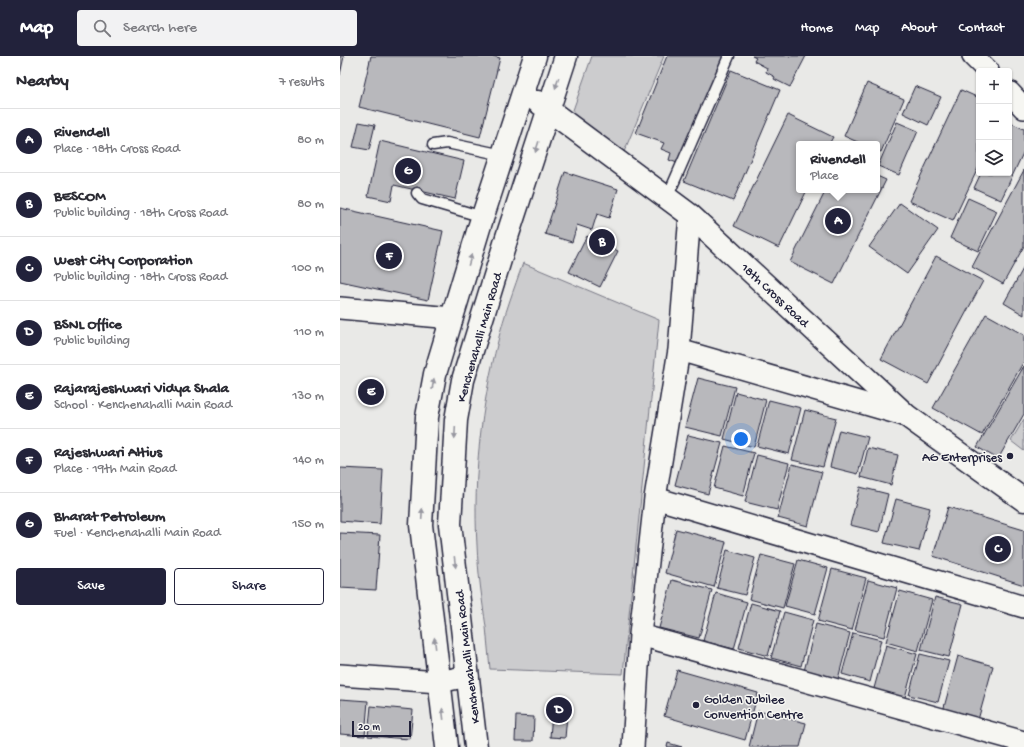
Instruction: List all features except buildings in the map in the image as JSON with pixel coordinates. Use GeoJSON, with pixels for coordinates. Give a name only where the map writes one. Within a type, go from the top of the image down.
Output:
{"type":"FeatureCollection","features":[{"type":"Feature","properties":{"kind":"main road"},"geometry":{"type":"LineString","coordinates":[[447,747],[421,525],[427,417],[435,374],[483,217],[535,56]]}},
{"type":"Feature","properties":{"kind":"main road","name":"Kenchenahalli Main Road"},"geometry":{"type":"LineString","coordinates":[[476,747],[450,524],[456,420],[464,380],[507,237],[566,56]]}},
{"type":"Feature","properties":{"kind":"main road","name":"18th Cross Road"},"geometry":{"type":"LineString","coordinates":[[524,92],[690,215],[907,416],[1024,500]]}},
{"type":"Feature","properties":{"kind":"street"},"geometry":{"type":"LineString","coordinates":[[973,56],[985,68]]}},
{"type":"Feature","properties":{"kind":"street"},"geometry":{"type":"LineString","coordinates":[[1012,95],[1024,108]]}},
{"type":"Feature","properties":{"kind":"street"},"geometry":{"type":"LineString","coordinates":[[633,747],[640,635],[655,498],[679,350],[690,215]]}},
{"type":"Feature","properties":{"kind":"street"},"geometry":{"type":"LineString","coordinates":[[340,308],[452,318]]}},
{"type":"Feature","properties":{"kind":"street"},"geometry":{"type":"LineString","coordinates":[[679,350],[907,416]]}},
{"type":"Feature","properties":{"kind":"street"},"geometry":{"type":"LineString","coordinates":[[655,498],[1024,607]]}},
{"type":"Feature","properties":{"kind":"street"},"geometry":{"type":"LineString","coordinates":[[640,635],[1024,742]]}},
{"type":"Feature","properties":{"kind":"street"},"geometry":{"type":"LineString","coordinates":[[340,675],[439,682],[468,676]]}},
{"type":"Feature","properties":{"kind":"lane"},"geometry":{"type":"LineString","coordinates":[[667,198],[729,56]]}},
{"type":"Feature","properties":{"kind":"lane"},"geometry":{"type":"LineString","coordinates":[[433,145],[447,143],[503,155]]}},
{"type":"Feature","properties":{"kind":"lane"},"geometry":{"type":"LineString","coordinates":[[417,193],[422,199],[483,217]]}},
{"type":"Feature","properties":{"kind":"shaded area"},"geometry":{"type":"Polygon","coordinates":[[[592,56],[664,56],[624,152],[572,113],[592,56]]]}},
{"type":"Feature","properties":{"kind":"shaded area"},"geometry":{"type":"Polygon","coordinates":[[[523,263],[659,320],[623,674],[490,669],[480,586],[476,519],[477,468],[483,417],[492,366],[509,302],[523,263]]]}},
{"type":"Feature","properties":{"kind":"shaded area"},"geometry":{"type":"Polygon","coordinates":[[[1024,419],[1024,451],[1011,441],[1024,419]]]}},
{"type":"Feature","properties":{"kind":"place","name":"Bharat Petroleum"},"geometry":{"type":"Point","coordinates":[408,171]}},
{"type":"Feature","properties":{"kind":"place","name":"Rivendell"},"geometry":{"type":"Point","coordinates":[838,221]}},
{"type":"Feature","properties":{"kind":"place","name":"BESCOM"},"geometry":{"type":"Point","coordinates":[602,242]}},
{"type":"Feature","properties":{"kind":"place","name":"Rajeshwari Altius"},"geometry":{"type":"Point","coordinates":[389,256]}},
{"type":"Feature","properties":{"kind":"place","name":"Rajarajeshwari Vidya Shala"},"geometry":{"type":"Point","coordinates":[371,392]}},
{"type":"Feature","properties":{"kind":"place","name":"AG Enterprises"},"geometry":{"type":"Point","coordinates":[1010,456]}},
{"type":"Feature","properties":{"kind":"place","name":"West City Corporation"},"geometry":{"type":"Point","coordinates":[998,549]}},
{"type":"Feature","properties":{"kind":"place","name":"Golden Jubilee Convention Centre"},"geometry":{"type":"Point","coordinates":[696,705]}},
{"type":"Feature","properties":{"kind":"place","name":"BSNL Office"},"geometry":{"type":"Point","coordinates":[559,710]}}]}
